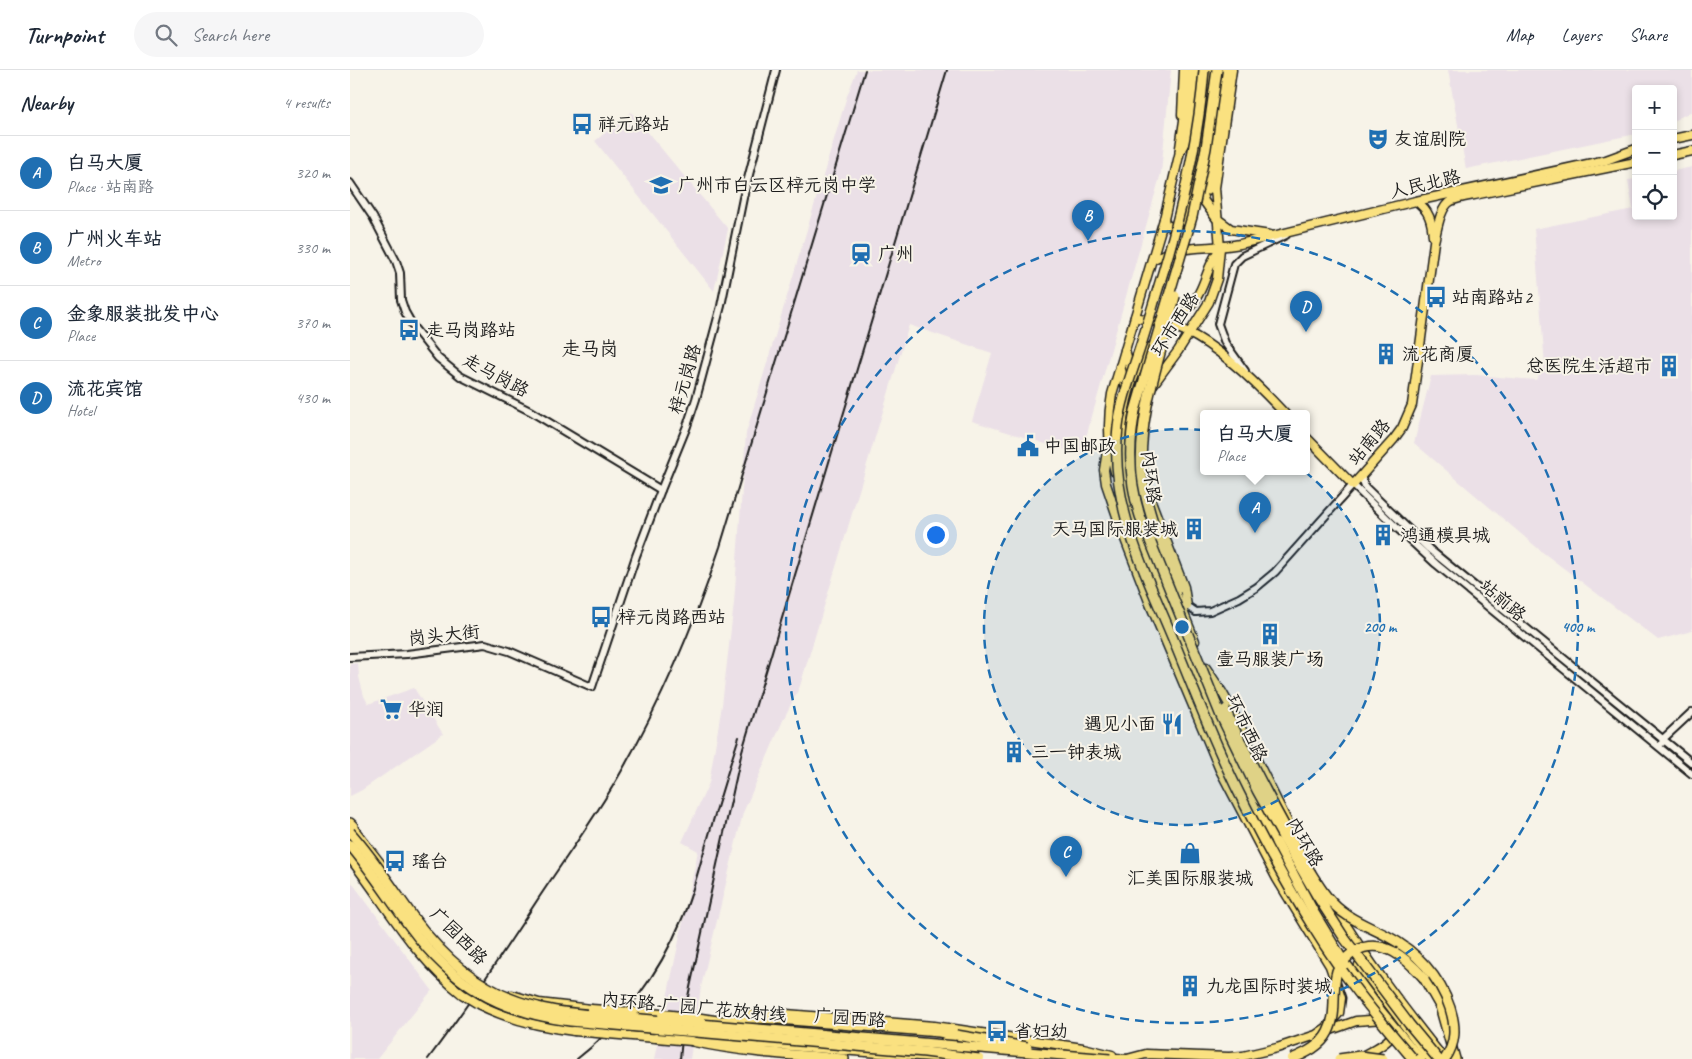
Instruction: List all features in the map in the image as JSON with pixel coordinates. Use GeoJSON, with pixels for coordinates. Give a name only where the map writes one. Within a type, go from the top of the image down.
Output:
{"type":"FeatureCollection","features":[{"type":"Feature","properties":{"kind":"highway","name":"内环路"},"geometry":{"type":"LineString","coordinates":[[1204,70],[1198,128],[1184,198],[1118,424],[1116,459],[1120,497],[1127,524],[1142,564],[1239,794],[1286,881],[1316,931],[1349,979],[1384,1019],[1413,1059]]}},
{"type":"Feature","properties":{"kind":"highway","name":"内环路"},"geometry":{"type":"LineString","coordinates":[[1217,70],[1206,148],[1186,241],[1138,396],[1132,425],[1130,460],[1132,488],[1140,516],[1221,716],[1283,837],[1345,939],[1438,1059]]}},
{"type":"Feature","properties":{"kind":"highway"},"geometry":{"type":"LineString","coordinates":[[1208,190],[1226,70]]}},
{"type":"Feature","properties":{"kind":"highway"},"geometry":{"type":"LineString","coordinates":[[1180,152],[1191,71]]}},
{"type":"Feature","properties":{"kind":"highway"},"geometry":{"type":"LineString","coordinates":[[1180,588],[1152,518],[1143,481],[1142,463],[1143,430],[1149,397],[1170,318],[1186,241]]}},
{"type":"Feature","properties":{"kind":"highway"},"geometry":{"type":"LineString","coordinates":[[1159,588],[1239,768],[1304,896],[1327,935],[1384,1019]]}},
{"type":"Feature","properties":{"kind":"highway"},"geometry":{"type":"LineString","coordinates":[[1190,641],[1271,802],[1326,896],[1352,919],[1404,946],[1422,962],[1437,981],[1448,1003],[1454,1026],[1454,1040],[1445,1059]]}},
{"type":"Feature","properties":{"kind":"highway","name":"内环路-广园广花放射线"},"geometry":{"type":"LineString","coordinates":[[351,825],[417,922],[448,958],[466,974],[492,990],[531,1006],[548,1010],[598,1015],[1110,1059]]}},
{"type":"Feature","properties":{"kind":"highway","name":"内环路-广园广花放射线"},"geometry":{"type":"LineString","coordinates":[[350,845],[411,929],[446,968],[487,997],[519,1010],[543,1017],[570,1021],[925,1052],[979,1059]]}},
{"type":"Feature","properties":{"kind":"highway"},"geometry":{"type":"LineString","coordinates":[[1292,1059],[1307,1053],[1320,1043],[1328,1032],[1333,1016],[1338,970],[1345,959],[1354,952],[1372,946],[1390,949],[1407,961],[1424,978],[1440,1006],[1455,1059]]}},
{"type":"Feature","properties":{"kind":"highway"},"geometry":{"type":"LineString","coordinates":[[722,1021],[755,1018],[940,1032],[1084,1057]]}},
{"type":"Feature","properties":{"kind":"highway"},"geometry":{"type":"LineString","coordinates":[[692,1041],[725,1048],[844,1059]]}},
{"type":"Feature","properties":{"kind":"highway"},"geometry":{"type":"LineString","coordinates":[[1339,1059],[1360,1056],[1384,1059]]}},
{"type":"Feature","properties":{"kind":"main road","name":"环市西路"},"geometry":{"type":"LineString","coordinates":[[1210,70],[1197,158],[1202,194],[1209,209],[1216,218],[1220,248],[1217,279],[1209,302],[1178,351],[1147,392],[1140,412],[1134,452],[1135,466],[1146,518],[1222,712],[1286,849],[1335,930],[1385,1001],[1430,1059]]}},
{"type":"Feature","properties":{"kind":"main road"},"geometry":{"type":"LineString","coordinates":[[1208,190],[1207,170],[1222,70]]}},
{"type":"Feature","properties":{"kind":"main road"},"geometry":{"type":"LineString","coordinates":[[1216,218],[1215,179],[1232,70]]}},
{"type":"Feature","properties":{"kind":"main road"},"geometry":{"type":"LineString","coordinates":[[1677,138],[1692,135]]}},
{"type":"Feature","properties":{"kind":"main road","name":"人民北路"},"geometry":{"type":"LineString","coordinates":[[1152,260],[1179,250],[1220,248],[1416,200],[1606,160],[1632,150]]}},
{"type":"Feature","properties":{"kind":"main road"},"geometry":{"type":"LineString","coordinates":[[1677,154],[1692,151]]}},
{"type":"Feature","properties":{"kind":"main road","name":"环市西路"},"geometry":{"type":"LineString","coordinates":[[1180,152],[1164,219],[1110,405],[1109,441],[1130,514],[1159,588],[1201,694],[1228,756],[1257,815],[1334,946],[1384,1019],[1395,1028],[1421,1059]]}},
{"type":"Feature","properties":{"kind":"main road"},"geometry":{"type":"LineString","coordinates":[[1197,158],[1216,218],[1231,229],[1277,235]]}},
{"type":"Feature","properties":{"kind":"main road"},"geometry":{"type":"LineString","coordinates":[[1164,219],[1165,224],[1171,228],[1179,224],[1183,219],[1197,158]]}},
{"type":"Feature","properties":{"kind":"main road","name":"人民北路"},"geometry":{"type":"LineString","coordinates":[[1447,204],[1456,199],[1632,163]]}},
{"type":"Feature","properties":{"kind":"main road"},"geometry":{"type":"LineString","coordinates":[[1416,200],[1425,208],[1431,219],[1434,242]]}},
{"type":"Feature","properties":{"kind":"main road","name":"站南路"},"geometry":{"type":"LineString","coordinates":[[1353,485],[1394,439],[1402,428],[1412,405],[1434,242],[1447,204]]}},
{"type":"Feature","properties":{"kind":"main road"},"geometry":{"type":"LineString","coordinates":[[1118,468],[1128,397],[1145,356],[1151,347],[1187,311],[1198,295],[1209,265],[1220,248]]}},
{"type":"Feature","properties":{"kind":"main road"},"geometry":{"type":"LineString","coordinates":[[1135,317],[1172,326],[1189,333],[1225,358],[1281,410]]}},
{"type":"Feature","properties":{"kind":"main road"},"geometry":{"type":"LineString","coordinates":[[1125,350],[1145,356]]}},
{"type":"Feature","properties":{"kind":"main road"},"geometry":{"type":"LineString","coordinates":[[1125,350],[1134,380]]}},
{"type":"Feature","properties":{"kind":"main road"},"geometry":{"type":"LineString","coordinates":[[1120,366],[1128,397]]}},
{"type":"Feature","properties":{"kind":"main road"},"geometry":{"type":"LineString","coordinates":[[1109,441],[1104,470],[1106,484],[1115,514],[1150,604],[1220,770],[1277,879],[1330,966],[1341,997],[1339,1013],[1326,1028],[1316,1035]]}},
{"type":"Feature","properties":{"kind":"main road","name":"站前路"},"geometry":{"type":"LineString","coordinates":[[1310,441],[1353,485]]}},
{"type":"Feature","properties":{"kind":"main road"},"geometry":{"type":"LineString","coordinates":[[1134,452],[1139,470],[1184,586],[1191,630]]}},
{"type":"Feature","properties":{"kind":"main road"},"geometry":{"type":"LineString","coordinates":[[1104,470],[1135,466]]}},
{"type":"Feature","properties":{"kind":"main road"},"geometry":{"type":"LineString","coordinates":[[1180,588],[1187,606]]}},
{"type":"Feature","properties":{"kind":"main road"},"geometry":{"type":"LineString","coordinates":[[1206,668],[1231,708],[1280,809],[1351,934],[1393,994],[1445,1059]]}},
{"type":"Feature","properties":{"kind":"main road"},"geometry":{"type":"LineString","coordinates":[[1270,814],[1280,809]]}},
{"type":"Feature","properties":{"kind":"main road","name":"广园西路"},"geometry":{"type":"LineString","coordinates":[[351,825],[432,934],[454,957],[473,974],[491,986],[503,992],[539,1003],[701,1018],[762,1026],[945,1041],[1126,1059]]}},
{"type":"Feature","properties":{"kind":"main road","name":"广园西路"},"geometry":{"type":"LineString","coordinates":[[350,858],[415,948],[446,981],[462,994],[502,1015],[527,1023],[574,1031],[953,1059]]}},
{"type":"Feature","properties":{"kind":"main road"},"geometry":{"type":"LineString","coordinates":[[1277,879],[1289,872]]}},
{"type":"Feature","properties":{"kind":"main road"},"geometry":{"type":"LineString","coordinates":[[1304,881],[1316,875]]}},
{"type":"Feature","properties":{"kind":"main road"},"geometry":{"type":"LineString","coordinates":[[415,948],[428,946],[432,934]]}},
{"type":"Feature","properties":{"kind":"main road"},"geometry":{"type":"LineString","coordinates":[[1385,1001],[1393,994]]}},
{"type":"Feature","properties":{"kind":"main road"},"geometry":{"type":"LineString","coordinates":[[1355,1059],[1391,1037],[1398,1018],[1406,1011]]}},
{"type":"Feature","properties":{"kind":"main road"},"geometry":{"type":"LineString","coordinates":[[722,1021],[749,1015],[779,1013],[934,1026],[1095,1050],[1126,1059],[1146,1054],[1205,1057],[1243,1056],[1277,1048],[1356,1021],[1398,1018]]}},
{"type":"Feature","properties":{"kind":"main road"},"geometry":{"type":"LineString","coordinates":[[945,1041],[977,1033]]}},
{"type":"Feature","properties":{"kind":"main road"},"geometry":{"type":"LineString","coordinates":[[891,1054],[906,1059]]}},
{"type":"Feature","properties":{"kind":"street","name":"梓元岗路"},"geometry":{"type":"LineString","coordinates":[[592,688],[636,556],[690,420],[721,306],[743,198],[776,70]]}},
{"type":"Feature","properties":{"kind":"street","name":"走马岗路"},"geometry":{"type":"LineString","coordinates":[[350,183],[372,217],[396,261],[400,273],[401,300],[405,312],[414,328],[438,358],[451,370],[469,381],[524,407],[661,490]]}},
{"type":"Feature","properties":{"kind":"street"},"geometry":{"type":"LineString","coordinates":[[1252,382],[1224,343],[1218,324],[1232,270],[1237,260],[1242,256],[1296,230]]}},
{"type":"Feature","properties":{"kind":"street","name":"站前路"},"geometry":{"type":"LineString","coordinates":[[1362,475],[1365,487],[1429,549],[1692,763]]}},
{"type":"Feature","properties":{"kind":"street","name":"站前路"},"geometry":{"type":"LineString","coordinates":[[1353,485],[1396,528],[1436,564],[1692,774]]}},
{"type":"Feature","properties":{"kind":"street","name":"站南路"},"geometry":{"type":"LineString","coordinates":[[1187,606],[1196,612],[1210,611],[1239,598],[1257,587],[1275,572],[1353,485]]}},
{"type":"Feature","properties":{"kind":"street","name":"岗头大街"},"geometry":{"type":"LineString","coordinates":[[350,658],[407,654],[485,644],[509,651],[592,688]]}},
{"type":"Feature","properties":{"kind":"street"},"geometry":{"type":"LineString","coordinates":[[1662,750],[1663,740],[1692,712]]}},
{"type":"Feature","properties":{"kind":"shaded area"},"geometry":{"type":"Polygon","coordinates":[[[857,70],[1171,70],[1161,173],[1081,455],[972,421],[992,353],[909,325],[800,686],[743,813],[701,987],[690,1059],[654,1059],[698,851],[682,842],[709,783],[722,705],[734,603],[746,433],[847,96],[857,70]]]}},
{"type":"Feature","properties":{"kind":"shaded area"},"geometry":{"type":"Polygon","coordinates":[[[1448,70],[1692,70],[1692,111],[1677,119],[1677,85],[1632,85],[1632,135],[1466,169],[1448,70]]]}},
{"type":"Feature","properties":{"kind":"shaded area","name":"广州市白云区梓元岗中学"},"geometry":{"type":"Polygon","coordinates":[[[631,112],[728,229],[714,291],[595,141],[631,112]]]}},
{"type":"Feature","properties":{"kind":"shaded area"},"geometry":{"type":"Polygon","coordinates":[[[1692,167],[1692,631],[1658,640],[1541,551],[1414,443],[1431,376],[1476,375],[1536,380],[1545,365],[1534,229],[1632,209],[1632,220],[1677,220],[1677,170],[1692,167]]]}},
{"type":"Feature","properties":{"kind":"shaded area"},"geometry":{"type":"Polygon","coordinates":[[[1628,180],[1632,180],[1632,203],[1628,180]]]}},
{"type":"Feature","properties":{"kind":"shaded area"},"geometry":{"type":"Polygon","coordinates":[[[358,663],[359,677],[368,704],[414,688],[443,734],[362,790],[350,796],[350,664],[358,663]]]}},
{"type":"Feature","properties":{"kind":"shaded area"},"geometry":{"type":"Polygon","coordinates":[[[350,880],[432,990],[377,1059],[350,1059],[350,880]]]}},
{"type":"Feature","properties":{"kind":"railway"},"geometry":{"type":"LineString","coordinates":[[428,1059],[486,978],[599,809],[633,751],[674,666],[699,607],[720,547],[865,70]]}},
{"type":"Feature","properties":{"kind":"railway"},"geometry":{"type":"LineString","coordinates":[[680,1059],[687,1001],[742,751],[947,70]]}},
{"type":"Feature","properties":{"kind":"railway"},"geometry":{"type":"LineString","coordinates":[[577,1059],[609,1030],[638,997],[672,941],[692,891],[739,737]]}},
{"type":"Feature","properties":{"kind":"place","name":"祥元路站"},"geometry":{"type":"Point","coordinates":[582,124]}},
{"type":"Feature","properties":{"kind":"place","name":"友谊剧院"},"geometry":{"type":"Point","coordinates":[1378,139]}},
{"type":"Feature","properties":{"kind":"place","name":"广州市白云区梓元岗中学"},"geometry":{"type":"Point","coordinates":[661,185]}},
{"type":"Feature","properties":{"kind":"place","name":"广州火车站"},"geometry":{"type":"Point","coordinates":[1088,241]}},
{"type":"Feature","properties":{"kind":"place","name":"广州"},"geometry":{"type":"Point","coordinates":[861,254]}},
{"type":"Feature","properties":{"kind":"place","name":"站南路站2"},"geometry":{"type":"Point","coordinates":[1436,297]}},
{"type":"Feature","properties":{"kind":"place","name":"走马岗路站"},"geometry":{"type":"Point","coordinates":[409,330]}},
{"type":"Feature","properties":{"kind":"place","name":"流花宾馆"},"geometry":{"type":"Point","coordinates":[1306,332]}},
{"type":"Feature","properties":{"kind":"place","name":"流花商厦"},"geometry":{"type":"Point","coordinates":[1386,354]}},
{"type":"Feature","properties":{"kind":"place","name":"总医院生活超市"},"geometry":{"type":"Point","coordinates":[1669,366]}},
{"type":"Feature","properties":{"kind":"place","name":"中国邮政"},"geometry":{"type":"Point","coordinates":[1028,446]}},
{"type":"Feature","properties":{"kind":"place","name":"天马国际服装城"},"geometry":{"type":"Point","coordinates":[1194,529]}},
{"type":"Feature","properties":{"kind":"place","name":"白马大厦"},"geometry":{"type":"Point","coordinates":[1255,533]}},
{"type":"Feature","properties":{"kind":"place","name":"鸿通模具城"},"geometry":{"type":"Point","coordinates":[1383,535]}},
{"type":"Feature","properties":{"kind":"place","name":"梓元岗路西站"},"geometry":{"type":"Point","coordinates":[601,617]}},
{"type":"Feature","properties":{"kind":"place","name":"壹马服装广场"},"geometry":{"type":"Point","coordinates":[1270,634]}},
{"type":"Feature","properties":{"kind":"place","name":"华润"},"geometry":{"type":"Point","coordinates":[391,709]}},
{"type":"Feature","properties":{"kind":"place","name":"遇见小面"},"geometry":{"type":"Point","coordinates":[1172,724]}},
{"type":"Feature","properties":{"kind":"place","name":"三一钟表城"},"geometry":{"type":"Point","coordinates":[1014,752]}},
{"type":"Feature","properties":{"kind":"place","name":"汇美国际服装城"},"geometry":{"type":"Point","coordinates":[1190,853]}},
{"type":"Feature","properties":{"kind":"place","name":"瑶台"},"geometry":{"type":"Point","coordinates":[395,861]}},
{"type":"Feature","properties":{"kind":"place","name":"金象服装批发中心"},"geometry":{"type":"Point","coordinates":[1066,877]}},
{"type":"Feature","properties":{"kind":"place","name":"九龙国际时装城"},"geometry":{"type":"Point","coordinates":[1190,986]}},
{"type":"Feature","properties":{"kind":"place","name":"省妇幼"},"geometry":{"type":"Point","coordinates":[997,1031]}},
{"type":"Feature","properties":{"kind":"district","name":"走马岗"},"geometry":{"type":"Point","coordinates":[590,348]}}]}
